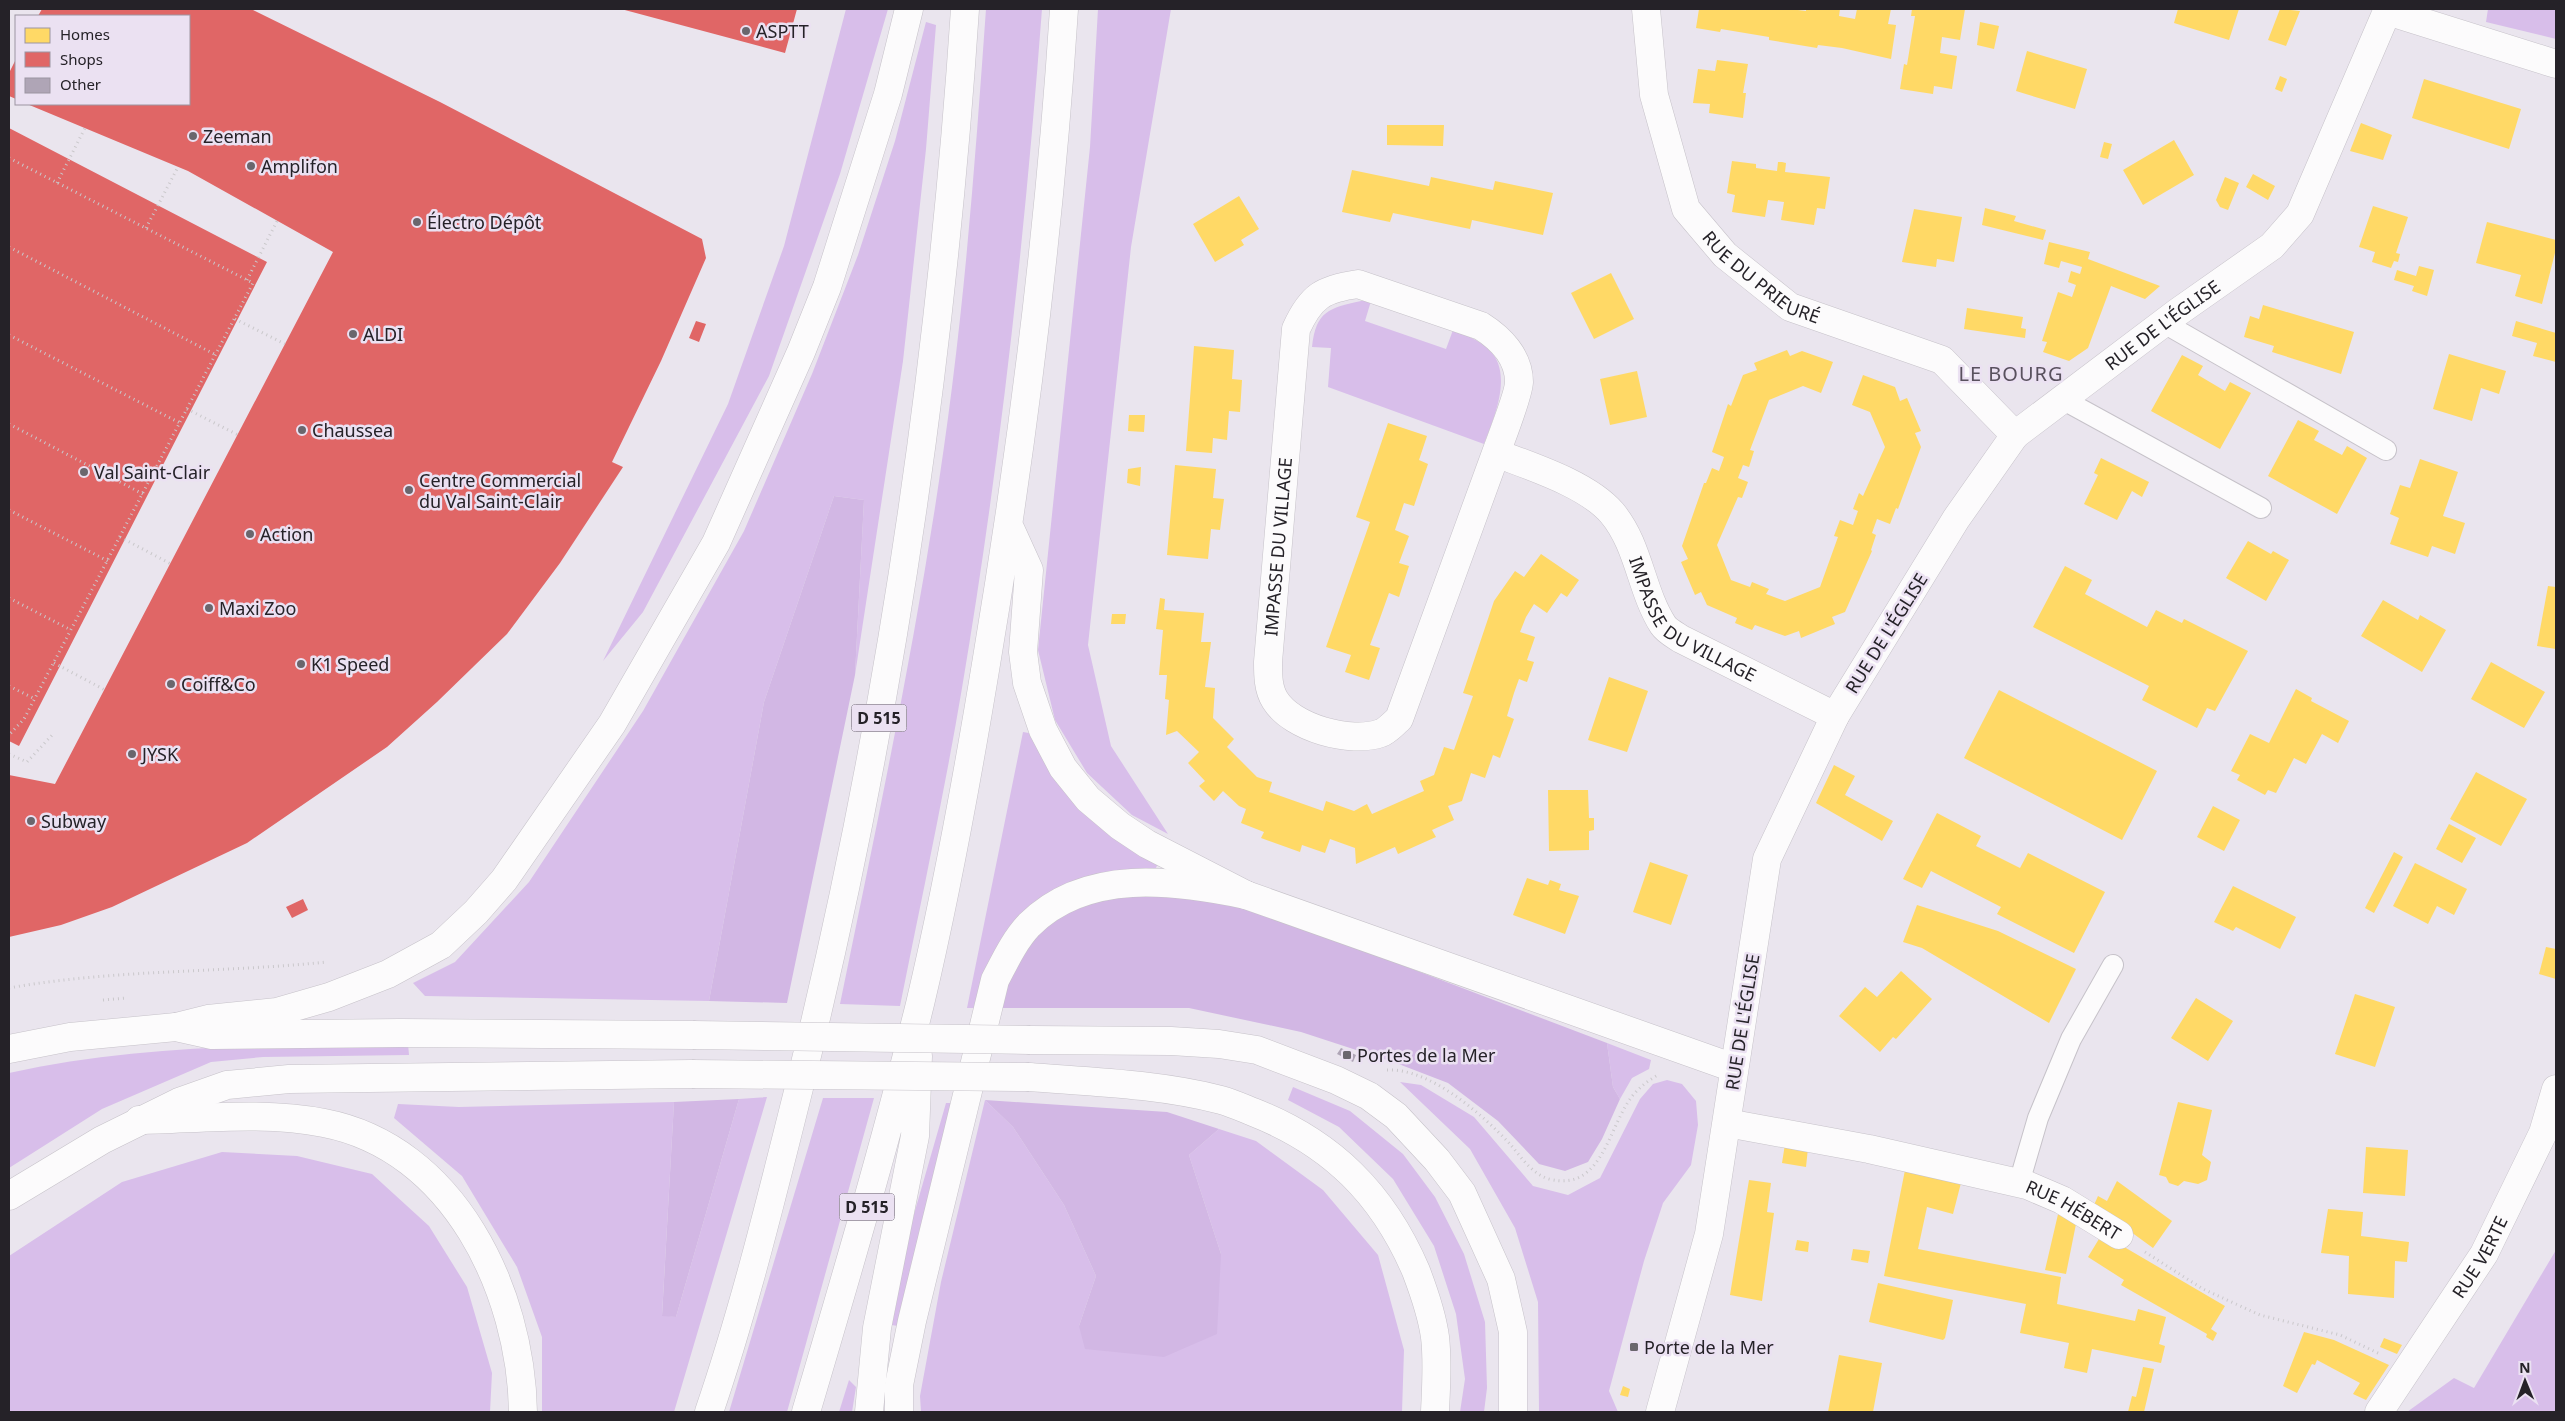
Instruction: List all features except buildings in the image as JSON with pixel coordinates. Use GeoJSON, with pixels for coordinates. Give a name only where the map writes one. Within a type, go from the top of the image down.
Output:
{"type":"FeatureCollection","features":[{"type":"Feature","properties":{"kind":"main road"},"geometry":{"type":"LineString","coordinates":[[9,1049],[70,1037],[176,1028],[208,1019],[277,1012],[329,997],[388,974],[441,945],[476,912],[504,880],[612,724],[716,543],[794,369],[827,287],[888,94],[909,9]]}},
{"type":"Feature","properties":{"kind":"main road","name":"D 515"},"geometry":{"type":"LineString","coordinates":[[709,1412],[770,1204],[829,964],[879,716],[930,385],[945,258],[965,9]]}},
{"type":"Feature","properties":{"kind":"main road","name":"D 515"},"geometry":{"type":"LineString","coordinates":[[806,1412],[878,1170],[921,1000],[964,792],[1009,526],[1042,266],[1064,9]]}},
{"type":"Feature","properties":{"kind":"main road","name":"RUE DU PRIEURÉ"},"geometry":{"type":"LineString","coordinates":[[1646,9],[1654,95],[1686,209],[1725,255],[1790,307],[1942,360],[2015,436]]}},
{"type":"Feature","properties":{"kind":"main road"},"geometry":{"type":"LineString","coordinates":[[2387,10],[2556,64]]}},
{"type":"Feature","properties":{"kind":"main road","name":"RUE DE L'ÉGLISE"},"geometry":{"type":"LineString","coordinates":[[1660,1412],[1709,1234],[1767,859],[1835,716],[1956,519],[2015,436],[2164,323],[2272,246],[2300,214],[2387,10]]}},
{"type":"Feature","properties":{"kind":"main road","name":"IMPASSE DU VILLAGE"},"geometry":{"type":"LineString","coordinates":[[1358,284],[1481,326],[1496,335],[1508,349],[1519,383],[1496,453],[1399,719],[1382,733],[1349,737],[1308,725],[1286,712],[1275,700],[1269,682],[1268,662],[1296,329],[1304,311],[1318,295],[1337,287],[1358,284]]}},
{"type":"Feature","properties":{"kind":"main road","name":"IMPASSE DU VILLAGE"},"geometry":{"type":"LineString","coordinates":[[1496,453],[1558,478],[1583,492],[1612,513],[1631,548],[1664,627],[1681,639],[1835,716]]}},
{"type":"Feature","properties":{"kind":"main road"},"geometry":{"type":"LineString","coordinates":[[1009,526],[1029,570],[1023,652],[1027,683],[1043,730],[1063,768],[1088,798],[1120,826],[1147,844],[1246,895],[1734,1068]]}},
{"type":"Feature","properties":{"kind":"main road"},"geometry":{"type":"LineString","coordinates":[[898,1412],[899,1385],[912,1321],[986,1010],[995,980],[1016,942],[1028,927],[1057,902],[1090,890],[1138,884],[1177,883],[1246,895]]}},
{"type":"Feature","properties":{"kind":"main road"},"geometry":{"type":"LineString","coordinates":[[869,1412],[877,1328],[915,1136],[921,1000]]}},
{"type":"Feature","properties":{"kind":"main road"},"geometry":{"type":"LineString","coordinates":[[176,1028],[212,1035],[400,1032],[1170,1041],[1219,1044],[1257,1050],[1336,1080],[1369,1096],[1389,1111],[1432,1154],[1462,1193],[1497,1271],[1512,1332],[1513,1412]]}},
{"type":"Feature","properties":{"kind":"main road"},"geometry":{"type":"LineString","coordinates":[[9,1196],[49,1170],[139,1120],[201,1093],[227,1085],[258,1081],[328,1078],[692,1074],[1029,1077],[1175,1091],[1223,1100],[1301,1134],[1334,1158],[1356,1178],[1395,1226],[1424,1291],[1435,1335],[1437,1373],[1435,1412]]}},
{"type":"Feature","properties":{"kind":"main road","name":"RUE VERTE"},"geometry":{"type":"LineString","coordinates":[[2379,1412],[2484,1254],[2543,1133],[2556,1089]]}},
{"type":"Feature","properties":{"kind":"main road"},"geometry":{"type":"LineString","coordinates":[[139,1120],[253,1116],[324,1123],[374,1138],[408,1158],[424,1172],[459,1215],[477,1242],[496,1280],[513,1330],[522,1380],[523,1412]]}},
{"type":"Feature","properties":{"kind":"main road","name":"RUE HÉBERT"},"geometry":{"type":"LineString","coordinates":[[1727,1122],[1869,1148],[2019,1183],[2062,1200],[2119,1235]]}},
{"type":"Feature","properties":{"kind":"lane"},"geometry":{"type":"LineString","coordinates":[[2164,323],[2386,450]]}},
{"type":"Feature","properties":{"kind":"lane"},"geometry":{"type":"LineString","coordinates":[[2062,400],[2261,508]]}},
{"type":"Feature","properties":{"kind":"lane"},"geometry":{"type":"LineString","coordinates":[[2019,1183],[2038,1118],[2071,1039],[2114,965]]}},
{"type":"Feature","properties":{"kind":"path"},"geometry":{"type":"LineString","coordinates":[[57,183],[85,128]]}},
{"type":"Feature","properties":{"kind":"path"},"geometry":{"type":"LineString","coordinates":[[9,158],[253,283],[24,720],[9,735]]}},
{"type":"Feature","properties":{"kind":"path"},"geometry":{"type":"LineString","coordinates":[[146,228],[178,167]]}},
{"type":"Feature","properties":{"kind":"path"},"geometry":{"type":"LineString","coordinates":[[247,280],[277,221]]}},
{"type":"Feature","properties":{"kind":"path"},"geometry":{"type":"LineString","coordinates":[[9,247],[216,355]]}},
{"type":"Feature","properties":{"kind":"path"},"geometry":{"type":"LineString","coordinates":[[234,319],[285,344]]}},
{"type":"Feature","properties":{"kind":"path"},"geometry":{"type":"LineString","coordinates":[[9,335],[180,423]]}},
{"type":"Feature","properties":{"kind":"path"},"geometry":{"type":"LineString","coordinates":[[187,409],[238,435]]}},
{"type":"Feature","properties":{"kind":"path"},"geometry":{"type":"LineString","coordinates":[[9,424],[143,494]]}},
{"type":"Feature","properties":{"kind":"path"},"geometry":{"type":"LineString","coordinates":[[9,510],[108,561]]}},
{"type":"Feature","properties":{"kind":"path"},"geometry":{"type":"LineString","coordinates":[[120,537],[171,564]]}},
{"type":"Feature","properties":{"kind":"path"},"geometry":{"type":"LineString","coordinates":[[9,598],[72,630]]}},
{"type":"Feature","properties":{"kind":"path"},"geometry":{"type":"LineString","coordinates":[[54,663],[105,690]]}},
{"type":"Feature","properties":{"kind":"path"},"geometry":{"type":"LineString","coordinates":[[9,686],[35,699]]}},
{"type":"Feature","properties":{"kind":"path"},"geometry":{"type":"LineString","coordinates":[[9,754],[27,762],[54,734]]}},
{"type":"Feature","properties":{"kind":"path"},"geometry":{"type":"LineString","coordinates":[[9,988],[113,974],[186,969],[272,968],[334,962]]}},
{"type":"Feature","properties":{"kind":"path"},"geometry":{"type":"LineString","coordinates":[[1378,1070],[1394,1069],[1441,1087],[1486,1119],[1537,1174],[1555,1180],[1570,1180],[1586,1175],[1600,1157],[1633,1095],[1647,1081],[1663,1072]]}},
{"type":"Feature","properties":{"kind":"path","name":"RUE HÉBERT"},"geometry":{"type":"LineString","coordinates":[[2119,1235],[2203,1289],[2219,1297],[2260,1315],[2340,1335],[2388,1358]]}},
{"type":"Feature","properties":{"kind":"shaded area"},"geometry":{"type":"Polygon","coordinates":[[[846,9],[888,9],[840,174],[769,376],[643,612],[603,661],[728,404],[784,246],[846,9]]]}},
{"type":"Feature","properties":{"kind":"shaded area"},"geometry":{"type":"Polygon","coordinates":[[[986,9],[1042,9],[1028,179],[1010,349],[976,604],[940,808],[900,1006],[840,1004],[902,697],[941,465],[958,340],[976,151],[986,9]]]}},
{"type":"Feature","properties":{"kind":"shaded area"},"geometry":{"type":"Polygon","coordinates":[[[1098,9],[1171,9],[1131,247],[1088,645],[1111,746],[1168,834],[1132,815],[1087,773],[1055,720],[1038,650],[1090,147],[1098,9]]]}},
{"type":"Feature","properties":{"kind":"shaded area"},"geometry":{"type":"Polygon","coordinates":[[[2488,9],[2556,9],[2556,39],[2486,22],[2488,9]]]}},
{"type":"Feature","properties":{"kind":"shaded area"},"geometry":{"type":"Polygon","coordinates":[[[926,22],[936,25],[926,149],[903,361],[855,675],[864,500],[834,496],[764,702],[709,1001],[425,996],[413,983],[455,962],[529,882],[643,711],[744,531],[812,374],[858,255],[895,141],[926,22]]]}},
{"type":"Feature","properties":{"kind":"shaded area"},"geometry":{"type":"Polygon","coordinates":[[[1361,301],[1371,301],[1365,321],[1446,349],[1453,330],[1477,340],[1492,352],[1499,367],[1501,378],[1499,401],[1484,444],[1328,387],[1331,348],[1312,347],[1317,326],[1321,318],[1332,309],[1361,301]]]}},
{"type":"Feature","properties":{"kind":"shaded area"},"geometry":{"type":"Polygon","coordinates":[[[834,496],[864,500],[855,675],[787,1003],[709,1001],[764,702],[834,496]]]}},
{"type":"Feature","properties":{"kind":"shaded area"},"geometry":{"type":"Polygon","coordinates":[[[1023,732],[1034,734],[1158,863],[1156,868],[1110,872],[1059,889],[1024,911],[1001,950],[977,1008],[967,1008],[1023,732]]]}},
{"type":"Feature","properties":{"kind":"shaded area"},"geometry":{"type":"Polygon","coordinates":[[[1178,891],[1249,907],[1607,1043],[1613,1087],[1620,1099],[1602,1139],[1588,1162],[1565,1171],[1539,1164],[1498,1121],[1448,1083],[1396,1063],[1301,1032],[1189,1008],[995,1008],[1012,962],[1048,917],[1104,894],[1178,891]]]}},
{"type":"Feature","properties":{"kind":"shaded area"},"geometry":{"type":"Polygon","coordinates":[[[1607,1043],[1651,1060],[1649,1069],[1632,1078],[1620,1099],[1613,1087],[1607,1043]]]}},
{"type":"Feature","properties":{"kind":"shaded area"},"geometry":{"type":"Polygon","coordinates":[[[408,1044],[409,1055],[263,1057],[211,1062],[102,1109],[9,1168],[9,1073],[58,1063],[157,1051],[258,1046],[408,1044]]]}},
{"type":"Feature","properties":{"kind":"shaded area"},"geometry":{"type":"Polygon","coordinates":[[[1667,1080],[1682,1084],[1696,1101],[1698,1125],[1691,1165],[1663,1203],[1644,1261],[1609,1391],[1618,1412],[1539,1412],[1538,1302],[1515,1228],[1470,1149],[1400,1082],[1421,1085],[1474,1117],[1533,1186],[1568,1195],[1600,1178],[1640,1099],[1653,1084],[1667,1080]]]}},
{"type":"Feature","properties":{"kind":"shaded area"},"geometry":{"type":"Polygon","coordinates":[[[1293,1087],[1350,1111],[1403,1154],[1435,1197],[1464,1254],[1485,1322],[1487,1388],[1484,1412],[1460,1412],[1465,1379],[1456,1314],[1434,1246],[1393,1179],[1339,1127],[1288,1100],[1293,1087]]]}},
{"type":"Feature","properties":{"kind":"shaded area"},"geometry":{"type":"Polygon","coordinates":[[[767,1097],[674,1412],[542,1412],[542,1337],[517,1267],[462,1176],[394,1118],[398,1104],[459,1107],[674,1102],[662,1315],[676,1317],[739,1099],[767,1097]]]}},
{"type":"Feature","properties":{"kind":"shaded area"},"geometry":{"type":"Polygon","coordinates":[[[823,1098],[874,1098],[787,1412],[729,1412],[823,1098]]]}},
{"type":"Feature","properties":{"kind":"shaded area"},"geometry":{"type":"Polygon","coordinates":[[[739,1099],[676,1317],[662,1316],[674,1102],[739,1099]]]}},
{"type":"Feature","properties":{"kind":"shaded area"},"geometry":{"type":"Polygon","coordinates":[[[985,1100],[1013,1127],[1064,1205],[1096,1276],[1079,1326],[1221,1254],[1189,1155],[1219,1129],[1256,1141],[1323,1190],[1378,1255],[1404,1350],[1402,1412],[921,1412],[920,1396],[941,1282],[985,1100]]]}},
{"type":"Feature","properties":{"kind":"shaded area"},"geometry":{"type":"Polygon","coordinates":[[[985,1100],[1167,1112],[1219,1129],[1189,1155],[1221,1254],[1217,1334],[1164,1357],[1085,1349],[1079,1326],[1096,1276],[1064,1205],[1013,1127],[985,1100]]]}},
{"type":"Feature","properties":{"kind":"shaded area"},"geometry":{"type":"Polygon","coordinates":[[[946,1103],[957,1103],[903,1327],[892,1325],[908,1235],[946,1103]]]}},
{"type":"Feature","properties":{"kind":"shaded area"},"geometry":{"type":"Polygon","coordinates":[[[222,1152],[297,1156],[372,1174],[429,1226],[467,1287],[492,1373],[490,1412],[9,1412],[9,1256],[122,1182],[222,1152]]]}},
{"type":"Feature","properties":{"kind":"shaded area"},"geometry":{"type":"Polygon","coordinates":[[[2556,1250],[2556,1412],[2407,1412],[2454,1378],[2474,1388],[2556,1250]]]}},
{"type":"Feature","properties":{"kind":"shaded area"},"geometry":{"type":"Polygon","coordinates":[[[849,1380],[856,1387],[852,1412],[839,1412],[849,1380]]]}},
{"type":"Feature","properties":{"kind":"place","name":"ASPTT"},"geometry":{"type":"Point","coordinates":[746,31]}},
{"type":"Feature","properties":{"kind":"place","name":"Zeeman"},"geometry":{"type":"Point","coordinates":[193,136]}},
{"type":"Feature","properties":{"kind":"place","name":"Amplifon"},"geometry":{"type":"Point","coordinates":[251,166]}},
{"type":"Feature","properties":{"kind":"place","name":"Électro Dépôt"},"geometry":{"type":"Point","coordinates":[417,222]}},
{"type":"Feature","properties":{"kind":"place","name":"ALDI"},"geometry":{"type":"Point","coordinates":[353,334]}},
{"type":"Feature","properties":{"kind":"place","name":"Chaussea"},"geometry":{"type":"Point","coordinates":[302,430]}},
{"type":"Feature","properties":{"kind":"place","name":"Val Saint-Clair"},"geometry":{"type":"Point","coordinates":[84,472]}},
{"type":"Feature","properties":{"kind":"place","name":"Centre Commercial du Val Saint-Clair"},"geometry":{"type":"Point","coordinates":[409,490]}},
{"type":"Feature","properties":{"kind":"place","name":"Action"},"geometry":{"type":"Point","coordinates":[250,534]}},
{"type":"Feature","properties":{"kind":"place","name":"Maxi Zoo"},"geometry":{"type":"Point","coordinates":[209,608]}},
{"type":"Feature","properties":{"kind":"place","name":"K1 Speed"},"geometry":{"type":"Point","coordinates":[301,664]}},
{"type":"Feature","properties":{"kind":"place","name":"Coiff&Co"},"geometry":{"type":"Point","coordinates":[171,684]}},
{"type":"Feature","properties":{"kind":"place","name":"JYSK"},"geometry":{"type":"Point","coordinates":[132,754]}},
{"type":"Feature","properties":{"kind":"place","name":"Subway"},"geometry":{"type":"Point","coordinates":[31,821]}},
{"type":"Feature","properties":{"kind":"place","name":"Portes de la Mer"},"geometry":{"type":"Point","coordinates":[1347,1055]}},
{"type":"Feature","properties":{"kind":"place","name":"Porte de la Mer"},"geometry":{"type":"Point","coordinates":[1634,1347]}},
{"type":"Feature","properties":{"kind":"district","name":"LE BOURG"},"geometry":{"type":"Point","coordinates":[2011,373]}}]}
